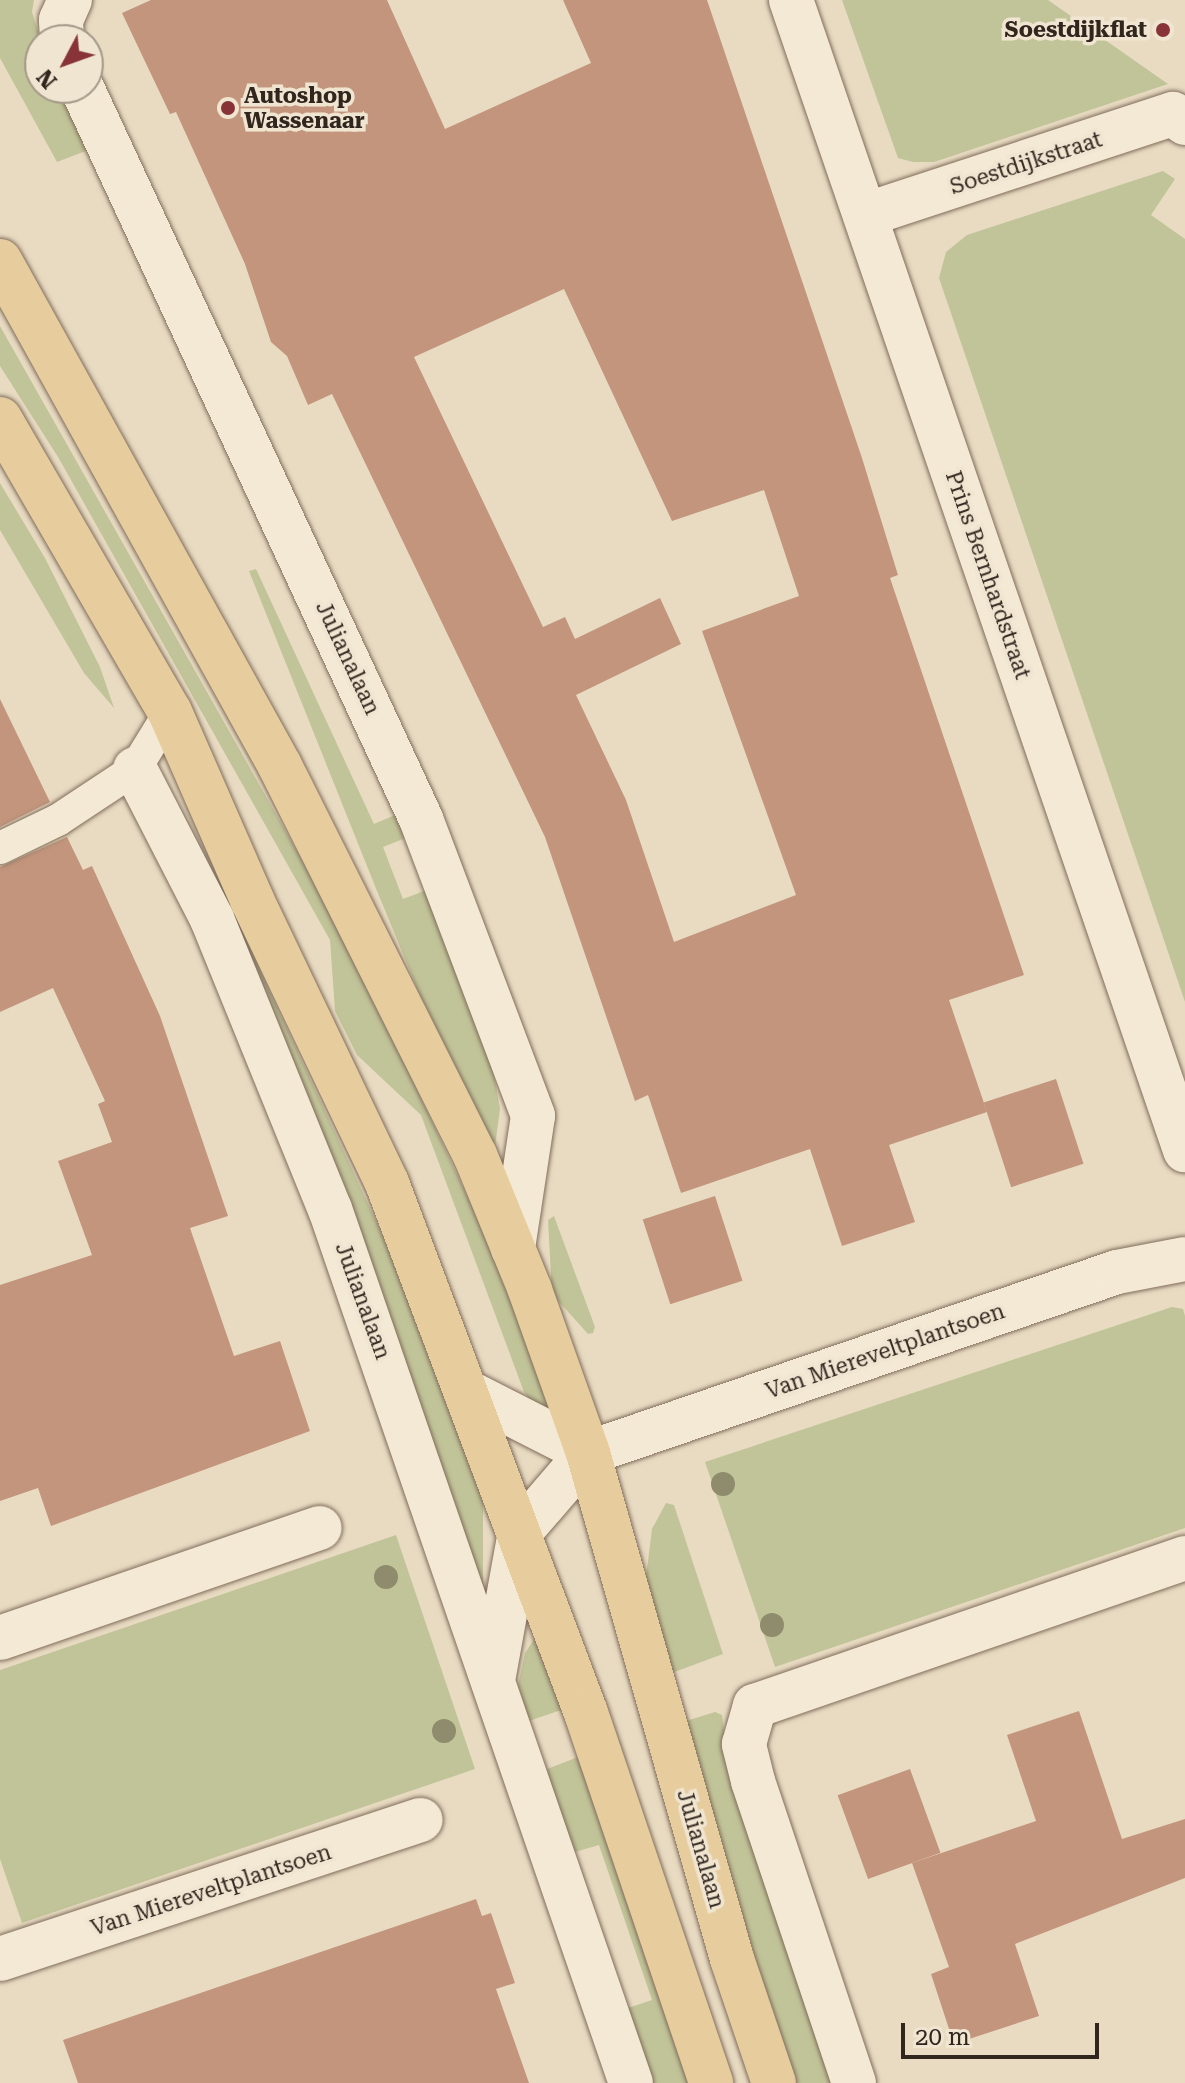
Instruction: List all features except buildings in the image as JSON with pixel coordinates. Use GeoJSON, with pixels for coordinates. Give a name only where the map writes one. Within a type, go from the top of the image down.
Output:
{"type":"FeatureCollection","features":[{"type":"Feature","properties":{"kind":"main road","name":"Julianalaan"},"geometry":{"type":"LineString","coordinates":[[0,261],[280,766],[412,1023],[513,1249],[588,1453],[732,1959],[774,2083]]}},
{"type":"Feature","properties":{"kind":"main road","name":"Julianalaan"},"geometry":{"type":"LineString","coordinates":[[0,419],[170,712],[252,900],[387,1183],[470,1393],[711,2083]]}},
{"type":"Feature","properties":{"kind":"street"},"geometry":{"type":"LineString","coordinates":[[61,24],[70,0]]}},
{"type":"Feature","properties":{"kind":"street","name":"Prins Bernhardstraat"},"geometry":{"type":"LineString","coordinates":[[791,0],[1185,1150]]}},
{"type":"Feature","properties":{"kind":"street","name":"Julianalaan"},"geometry":{"type":"LineString","coordinates":[[89,104],[421,819],[533,1116],[513,1249]]}},
{"type":"Feature","properties":{"kind":"street","name":"Soestdijkstraat"},"geometry":{"type":"LineString","coordinates":[[865,215],[1173,114],[1185,123]]}},
{"type":"Feature","properties":{"kind":"street","name":"Julianalaan"},"geometry":{"type":"LineString","coordinates":[[170,712],[177,842]]}},
{"type":"Feature","properties":{"kind":"street","name":"Julianalaan"},"geometry":{"type":"LineString","coordinates":[[135,769],[177,842],[330,1209],[631,2083]]}},
{"type":"Feature","properties":{"kind":"street","name":"Van Miereveltplantsoen"},"geometry":{"type":"LineString","coordinates":[[588,1453],[1117,1272],[1185,1259]]}},
{"type":"Feature","properties":{"kind":"street"},"geometry":{"type":"LineString","coordinates":[[470,1393],[588,1453],[520,1532]]}},
{"type":"Feature","properties":{"kind":"street"},"geometry":{"type":"LineString","coordinates":[[0,1638],[320,1528]]}},
{"type":"Feature","properties":{"kind":"street","name":"Julianalaan"},"geometry":{"type":"LineString","coordinates":[[493,1677],[520,1532]]}},
{"type":"Feature","properties":{"kind":"street"},"geometry":{"type":"LineString","coordinates":[[854,2083],[753,1781],[744,1744],[755,1706],[1185,1558]]}},
{"type":"Feature","properties":{"kind":"street","name":"Van Miereveltplantsoen"},"geometry":{"type":"LineString","coordinates":[[0,1959],[421,1820]]}},
{"type":"Feature","properties":{"kind":"lane"},"geometry":{"type":"LineString","coordinates":[[0,848],[58,820],[135,769],[170,712]]}},
{"type":"Feature","properties":{"kind":"green space"},"geometry":{"type":"Polygon","coordinates":[[[0,0],[34,0],[32,12],[36,24],[24,24],[24,102],[0,58],[0,0]]]}},
{"type":"Feature","properties":{"kind":"green space"},"geometry":{"type":"Polygon","coordinates":[[[842,0],[1048,0],[1168,84],[934,162],[913,162],[898,158],[842,0]]]}},
{"type":"Feature","properties":{"kind":"green space"},"geometry":{"type":"Polygon","coordinates":[[[25,104],[70,104],[91,149],[57,162],[25,104]]]}},
{"type":"Feature","properties":{"kind":"green space"},"geometry":{"type":"Polygon","coordinates":[[[1163,171],[1175,179],[1151,215],[1185,239],[1185,1002],[939,278],[946,252],[967,235],[1163,171]]]}},
{"type":"Feature","properties":{"kind":"green space"},"geometry":{"type":"Polygon","coordinates":[[[0,326],[341,929],[496,1257],[551,1413],[539,1412],[524,1392],[421,1115],[357,1055],[335,1011],[330,940],[58,457],[0,366],[0,326]]]}},
{"type":"Feature","properties":{"kind":"green space"},"geometry":{"type":"Polygon","coordinates":[[[0,483],[45,558],[100,667],[114,708],[84,673],[0,530],[0,483]]]}},
{"type":"Feature","properties":{"kind":"green space"},"geometry":{"type":"Polygon","coordinates":[[[256,569],[374,824],[402,812],[413,835],[383,847],[403,899],[432,888],[489,1046],[500,1109],[495,1146],[420,995],[249,571],[256,569]]]}},
{"type":"Feature","properties":{"kind":"green space"},"geometry":{"type":"Polygon","coordinates":[[[217,878],[389,1249],[483,1499],[483,1588],[212,881],[217,878]]]}},
{"type":"Feature","properties":{"kind":"green space"},"geometry":{"type":"Polygon","coordinates":[[[554,1216],[595,1327],[593,1333],[588,1334],[552,1294],[548,1220],[554,1216]]]}},
{"type":"Feature","properties":{"kind":"green space"},"geometry":{"type":"Polygon","coordinates":[[[1172,1307],[1183,1309],[1185,1316],[1185,1528],[775,1667],[705,1462],[1172,1307]]]}},
{"type":"Feature","properties":{"kind":"green space"},"geometry":{"type":"Polygon","coordinates":[[[666,1503],[674,1505],[723,1654],[669,1674],[646,1577],[652,1529],[666,1503]]]}},
{"type":"Feature","properties":{"kind":"green space"},"geometry":{"type":"Polygon","coordinates":[[[396,1535],[475,1769],[22,1923],[0,1859],[0,1670],[396,1535]]]}},
{"type":"Feature","properties":{"kind":"green space"},"geometry":{"type":"Polygon","coordinates":[[[537,1635],[567,1708],[529,1721],[518,1685],[525,1653],[537,1635]]]}},
{"type":"Feature","properties":{"kind":"green space"},"geometry":{"type":"Polygon","coordinates":[[[715,1712],[722,1715],[726,1747],[837,2083],[796,2083],[764,1989],[686,1721],[715,1712]]]}},
{"type":"Feature","properties":{"kind":"green space"},"geometry":{"type":"Polygon","coordinates":[[[578,1757],[688,2083],[647,2083],[622,2010],[652,2000],[599,1845],[568,1854],[542,1771],[578,1757]]]}},
{"type":"Feature","properties":{"kind":"place","name":"Soestdijkflat"},"geometry":{"type":"Point","coordinates":[1163,30]}},
{"type":"Feature","properties":{"kind":"place","name":"Autoshop Wassenaar"},"geometry":{"type":"Point","coordinates":[228,108]}}]}
